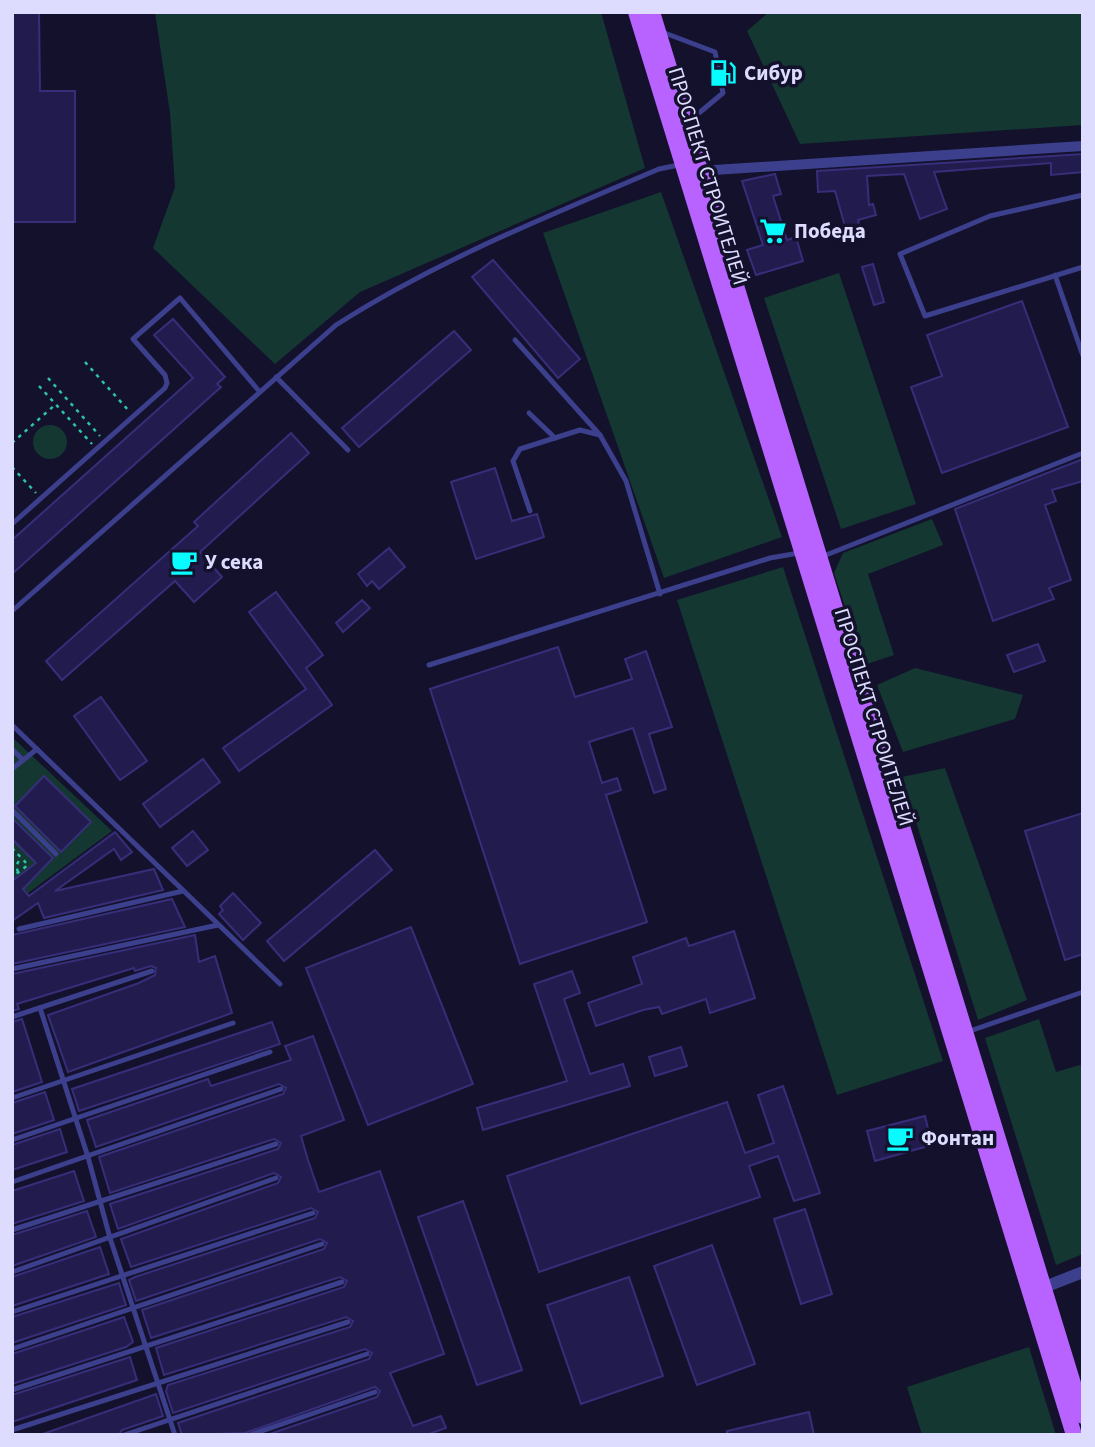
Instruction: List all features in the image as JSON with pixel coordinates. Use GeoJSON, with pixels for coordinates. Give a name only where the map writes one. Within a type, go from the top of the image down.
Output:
{"type":"FeatureCollection","features":[{"type":"Feature","properties":{"kind":"main road","name":"ПРОСПЕКТ СТРОИТЕЛЕЙ"},"geometry":{"type":"LineString","coordinates":[[636,12],[691,165],[818,558],[958,1035]]}},
{"type":"Feature","properties":{"kind":"main road","name":"ПРОСПЕКТ СТРОИТЕЛЕЙ"},"geometry":{"type":"LineString","coordinates":[[652,12],[685,125],[691,165],[802,553],[958,1035],[1037,1290],[1083,1416]]}},
{"type":"Feature","properties":{"kind":"main road","name":"ПРОСПЕКТ СТРОИТЕЛЕЙ"},"geometry":{"type":"LineString","coordinates":[[1037,1290],[1074,1435]]}},
{"type":"Feature","properties":{"kind":"street"},"geometry":{"type":"LineString","coordinates":[[691,165],[1083,146]]}},
{"type":"Feature","properties":{"kind":"street"},"geometry":{"type":"LineString","coordinates":[[1037,1290],[1083,1272]]}},
{"type":"Feature","properties":{"kind":"lane"},"geometry":{"type":"LineString","coordinates":[[657,29],[715,52],[723,93],[685,125]]}},
{"type":"Feature","properties":{"kind":"lane"},"geometry":{"type":"LineString","coordinates":[[12,611],[336,325],[445,262],[659,169],[691,165]]}},
{"type":"Feature","properties":{"kind":"lane"},"geometry":{"type":"LineString","coordinates":[[1083,195],[990,216],[900,254],[925,316],[1083,267]]}},
{"type":"Feature","properties":{"kind":"lane"},"geometry":{"type":"LineString","coordinates":[[1055,275],[1083,356]]}},
{"type":"Feature","properties":{"kind":"lane"},"geometry":{"type":"LineString","coordinates":[[12,524],[167,383],[165,375],[133,339],[180,298],[259,391]]}},
{"type":"Feature","properties":{"kind":"lane"},"geometry":{"type":"LineString","coordinates":[[515,340],[600,435],[626,481],[660,594]]}},
{"type":"Feature","properties":{"kind":"lane"},"geometry":{"type":"LineString","coordinates":[[276,377],[348,450]]}},
{"type":"Feature","properties":{"kind":"lane"},"geometry":{"type":"LineString","coordinates":[[529,413],[555,438]]}},
{"type":"Feature","properties":{"kind":"lane"},"geometry":{"type":"LineString","coordinates":[[530,511],[513,461],[520,449],[580,430],[600,435]]}},
{"type":"Feature","properties":{"kind":"lane"},"geometry":{"type":"LineString","coordinates":[[818,558],[1083,453]]}},
{"type":"Feature","properties":{"kind":"lane"},"geometry":{"type":"LineString","coordinates":[[429,665],[770,558],[802,553]]}},
{"type":"Feature","properties":{"kind":"lane"},"geometry":{"type":"LineString","coordinates":[[12,597],[19,605]]}},
{"type":"Feature","properties":{"kind":"lane"},"geometry":{"type":"LineString","coordinates":[[12,724],[280,984]]}},
{"type":"Feature","properties":{"kind":"lane"},"geometry":{"type":"LineString","coordinates":[[12,769],[37,748]]}},
{"type":"Feature","properties":{"kind":"lane"},"geometry":{"type":"LineString","coordinates":[[12,749],[23,760]]}},
{"type":"Feature","properties":{"kind":"lane"},"geometry":{"type":"LineString","coordinates":[[12,810],[56,854]]}},
{"type":"Feature","properties":{"kind":"lane"},"geometry":{"type":"LineString","coordinates":[[19,929],[183,891]]}},
{"type":"Feature","properties":{"kind":"lane"},"geometry":{"type":"LineString","coordinates":[[12,969],[218,925]]}},
{"type":"Feature","properties":{"kind":"lane"},"geometry":{"type":"LineString","coordinates":[[12,1017],[152,971]]}},
{"type":"Feature","properties":{"kind":"lane"},"geometry":{"type":"LineString","coordinates":[[958,1035],[1083,992]]}},
{"type":"Feature","properties":{"kind":"lane"},"geometry":{"type":"LineString","coordinates":[[40,1008],[88,1157],[98,1202],[175,1435]]}},
{"type":"Feature","properties":{"kind":"lane"},"geometry":{"type":"LineString","coordinates":[[12,1098],[233,1023]]}},
{"type":"Feature","properties":{"kind":"lane"},"geometry":{"type":"LineString","coordinates":[[12,1140],[270,1052]]}},
{"type":"Feature","properties":{"kind":"lane"},"geometry":{"type":"LineString","coordinates":[[12,1182],[281,1089]]}},
{"type":"Feature","properties":{"kind":"lane"},"geometry":{"type":"LineString","coordinates":[[12,1230],[276,1144]]}},
{"type":"Feature","properties":{"kind":"lane"},"geometry":{"type":"LineString","coordinates":[[12,1272],[276,1178]]}},
{"type":"Feature","properties":{"kind":"lane"},"geometry":{"type":"LineString","coordinates":[[12,1312],[313,1213]]}},
{"type":"Feature","properties":{"kind":"lane"},"geometry":{"type":"LineString","coordinates":[[12,1349],[322,1244]]}},
{"type":"Feature","properties":{"kind":"lane"},"geometry":{"type":"LineString","coordinates":[[12,1390],[342,1282]]}},
{"type":"Feature","properties":{"kind":"lane"},"geometry":{"type":"LineString","coordinates":[[12,1430],[348,1322]]}},
{"type":"Feature","properties":{"kind":"lane"},"geometry":{"type":"LineString","coordinates":[[124,1435],[368,1354]]}},
{"type":"Feature","properties":{"kind":"lane"},"geometry":{"type":"LineString","coordinates":[[250,1435],[374,1392]]}},
{"type":"Feature","properties":{"kind":"path"},"geometry":{"type":"LineString","coordinates":[[85,362],[129,411]]}},
{"type":"Feature","properties":{"kind":"path"},"geometry":{"type":"LineString","coordinates":[[48,378],[104,442]]}},
{"type":"Feature","properties":{"kind":"path"},"geometry":{"type":"LineString","coordinates":[[39,386],[96,449]]}},
{"type":"Feature","properties":{"kind":"path"},"geometry":{"type":"LineString","coordinates":[[12,443],[56,404]]}},
{"type":"Feature","properties":{"kind":"path"},"geometry":{"type":"LineString","coordinates":[[12,467],[40,499]]}},
{"type":"Feature","properties":{"kind":"path"},"geometry":{"type":"LineString","coordinates":[[12,848],[29,865],[12,877]]}},
{"type":"Feature","properties":{"kind":"path"},"geometry":{"type":"LineString","coordinates":[[17,861],[21,857]]}},
{"type":"Feature","properties":{"kind":"path"},"geometry":{"type":"LineString","coordinates":[[12,859],[17,861]]}},
{"type":"Feature","properties":{"kind":"path"},"geometry":{"type":"LineString","coordinates":[[17,861],[18,872]]}},
{"type":"Feature","properties":{"kind":"green space"},"geometry":{"type":"Polygon","coordinates":[[[155,12],[601,12],[645,168],[360,292],[275,364],[153,248],[175,187],[170,113],[155,12]]]}},
{"type":"Feature","properties":{"kind":"green space"},"geometry":{"type":"Polygon","coordinates":[[[769,12],[1083,12],[1083,125],[800,144],[747,31],[769,12]]]}},
{"type":"Feature","properties":{"kind":"green space"},"geometry":{"type":"Polygon","coordinates":[[[661,192],[782,537],[664,578],[543,233],[661,192]]]}},
{"type":"Feature","properties":{"kind":"green space"},"geometry":{"type":"Polygon","coordinates":[[[839,273],[916,504],[841,529],[764,298],[839,273]]]}},
{"type":"Feature","properties":{"kind":"green space"},"geometry":{"type":"Polygon","coordinates":[[[50,425],[62,430],[67,442],[62,454],[50,459],[38,454],[33,442],[38,430],[50,425]]]}},
{"type":"Feature","properties":{"kind":"green space"},"geometry":{"type":"Polygon","coordinates":[[[932,519],[943,545],[868,574],[894,655],[864,665],[834,573],[843,553],[932,519]]]}},
{"type":"Feature","properties":{"kind":"green space"},"geometry":{"type":"Polygon","coordinates":[[[783,567],[943,1061],[837,1095],[677,600],[783,567]]]}},
{"type":"Feature","properties":{"kind":"green space"},"geometry":{"type":"Polygon","coordinates":[[[915,668],[1023,695],[1015,719],[903,752],[877,685],[915,668]]]}},
{"type":"Feature","properties":{"kind":"green space"},"geometry":{"type":"Polygon","coordinates":[[[12,737],[112,831],[12,905],[12,737]]]}},
{"type":"Feature","properties":{"kind":"green space"},"geometry":{"type":"Polygon","coordinates":[[[945,768],[1027,1000],[978,1020],[902,777],[945,768]]]}},
{"type":"Feature","properties":{"kind":"green space"},"geometry":{"type":"Polygon","coordinates":[[[1039,1019],[1056,1072],[1083,1064],[1083,1254],[1056,1265],[985,1038],[1039,1019]]]}},
{"type":"Feature","properties":{"kind":"green space"},"geometry":{"type":"Polygon","coordinates":[[[1029,1347],[1056,1435],[922,1435],[907,1387],[1029,1347]]]}},
{"type":"Feature","properties":{"kind":"building"},"geometry":{"type":"Polygon","coordinates":[[[12,12],[39,12],[40,91],[75,91],[75,222],[12,222],[12,12]]]}},
{"type":"Feature","properties":{"kind":"building"},"geometry":{"type":"Polygon","coordinates":[[[1083,154],[1083,172],[1051,175],[1051,163],[934,172],[947,209],[920,219],[904,174],[867,176],[869,205],[873,204],[876,215],[858,220],[861,233],[848,237],[835,191],[818,192],[817,171],[1083,154]]]}},
{"type":"Feature","properties":{"kind":"building"},"geometry":{"type":"Polygon","coordinates":[[[775,174],[781,194],[773,196],[787,240],[796,237],[803,261],[756,275],[747,250],[763,245],[742,181],[775,174]]]}},
{"type":"Feature","properties":{"kind":"building"},"geometry":{"type":"Polygon","coordinates":[[[493,260],[580,359],[558,378],[472,277],[493,260]]]}},
{"type":"Feature","properties":{"kind":"building"},"geometry":{"type":"Polygon","coordinates":[[[873,264],[884,302],[874,305],[862,267],[873,264]]]}},
{"type":"Feature","properties":{"kind":"building"},"geometry":{"type":"Polygon","coordinates":[[[1022,301],[1068,427],[942,473],[911,387],[942,376],[927,335],[1022,301]]]}},
{"type":"Feature","properties":{"kind":"building"},"geometry":{"type":"Polygon","coordinates":[[[173,319],[225,377],[217,384],[221,387],[12,574],[12,540],[193,378],[154,335],[173,319]]]}},
{"type":"Feature","properties":{"kind":"building"},"geometry":{"type":"Polygon","coordinates":[[[454,331],[471,350],[359,447],[342,428],[454,331]]]}},
{"type":"Feature","properties":{"kind":"building"},"geometry":{"type":"Polygon","coordinates":[[[291,433],[309,453],[200,552],[222,577],[194,602],[175,581],[62,680],[46,661],[198,526],[194,522],[291,433]]]}},
{"type":"Feature","properties":{"kind":"building"},"geometry":{"type":"Polygon","coordinates":[[[1083,459],[1083,481],[1052,490],[1056,501],[1045,505],[1071,580],[1049,588],[1054,599],[993,621],[955,509],[1083,459]]]}},
{"type":"Feature","properties":{"kind":"building"},"geometry":{"type":"Polygon","coordinates":[[[495,468],[512,521],[537,514],[544,537],[476,559],[451,482],[495,468]]]}},
{"type":"Feature","properties":{"kind":"building"},"geometry":{"type":"Polygon","coordinates":[[[389,548],[405,567],[379,589],[372,581],[367,586],[358,574],[389,548]]]}},
{"type":"Feature","properties":{"kind":"building"},"geometry":{"type":"Polygon","coordinates":[[[276,592],[323,655],[306,668],[332,705],[239,771],[223,748],[306,689],[249,612],[276,592]]]}},
{"type":"Feature","properties":{"kind":"building"},"geometry":{"type":"Polygon","coordinates":[[[362,600],[370,608],[343,632],[336,623],[362,600]]]}},
{"type":"Feature","properties":{"kind":"building"},"geometry":{"type":"Polygon","coordinates":[[[1038,644],[1045,661],[1014,672],[1007,655],[1038,644]]]}},
{"type":"Feature","properties":{"kind":"building"},"geometry":{"type":"Polygon","coordinates":[[[558,647],[575,697],[632,679],[625,659],[646,651],[672,727],[649,734],[666,789],[654,793],[633,728],[589,742],[602,783],[617,778],[621,790],[606,795],[647,922],[520,964],[430,689],[558,647]]]}},
{"type":"Feature","properties":{"kind":"building"},"geometry":{"type":"Polygon","coordinates":[[[101,697],[147,761],[120,780],[74,716],[101,697]]]}},
{"type":"Feature","properties":{"kind":"building"},"geometry":{"type":"Polygon","coordinates":[[[203,759],[220,782],[160,827],[143,804],[203,759]]]}},
{"type":"Feature","properties":{"kind":"building"},"geometry":{"type":"Polygon","coordinates":[[[44,776],[91,822],[61,852],[15,806],[44,776]]]}},
{"type":"Feature","properties":{"kind":"building"},"geometry":{"type":"Polygon","coordinates":[[[1083,813],[1083,954],[1065,960],[1025,831],[1083,813]]]}},
{"type":"Feature","properties":{"kind":"building"},"geometry":{"type":"Polygon","coordinates":[[[12,818],[53,858],[23,889],[29,896],[115,832],[132,852],[121,860],[114,849],[55,891],[154,869],[163,890],[44,918],[38,903],[12,921],[12,876],[15,879],[36,863],[12,839],[12,818]]]}},
{"type":"Feature","properties":{"kind":"building"},"geometry":{"type":"Polygon","coordinates":[[[193,831],[208,850],[187,866],[172,848],[193,831]]]}},
{"type":"Feature","properties":{"kind":"building"},"geometry":{"type":"Polygon","coordinates":[[[375,850],[392,870],[284,961],[267,941],[375,850]]]}},
{"type":"Feature","properties":{"kind":"building"},"geometry":{"type":"Polygon","coordinates":[[[233,893],[261,923],[243,940],[219,914],[223,910],[220,906],[233,893]]]}},
{"type":"Feature","properties":{"kind":"building"},"geometry":{"type":"Polygon","coordinates":[[[172,899],[185,927],[12,964],[12,935],[172,899]]]}},
{"type":"Feature","properties":{"kind":"building"},"geometry":{"type":"Polygon","coordinates":[[[411,927],[473,1084],[368,1125],[306,968],[411,927]]]}},
{"type":"Feature","properties":{"kind":"building"},"geometry":{"type":"Polygon","coordinates":[[[734,931],[755,998],[710,1013],[706,999],[662,1014],[659,1007],[596,1026],[588,1003],[642,984],[633,957],[686,938],[689,946],[734,931]]]}},
{"type":"Feature","properties":{"kind":"building"},"geometry":{"type":"Polygon","coordinates":[[[195,935],[199,962],[215,956],[232,1013],[68,1072],[48,1015],[139,983],[155,975],[156,968],[151,966],[135,971],[134,968],[17,1004],[19,1009],[12,1011],[12,974],[195,935]]]}},
{"type":"Feature","properties":{"kind":"building"},"geometry":{"type":"Polygon","coordinates":[[[572,971],[580,993],[564,999],[590,1074],[623,1064],[630,1086],[483,1130],[477,1108],[567,1081],[534,984],[572,971]]]}},
{"type":"Feature","properties":{"kind":"building"},"geometry":{"type":"Polygon","coordinates":[[[22,1019],[42,1082],[12,1092],[12,1022],[22,1019]]]}},
{"type":"Feature","properties":{"kind":"building"},"geometry":{"type":"Polygon","coordinates":[[[272,1022],[280,1044],[79,1111],[72,1089],[272,1022]]]}},
{"type":"Feature","properties":{"kind":"building"},"geometry":{"type":"Polygon","coordinates":[[[313,1036],[344,1120],[301,1136],[308,1160],[319,1192],[380,1171],[444,1354],[390,1373],[413,1426],[441,1416],[446,1428],[426,1435],[267,1435],[377,1397],[380,1391],[375,1387],[245,1433],[182,1435],[178,1423],[369,1359],[372,1353],[365,1349],[173,1413],[166,1391],[168,1385],[350,1327],[353,1321],[346,1317],[164,1375],[156,1348],[344,1287],[347,1281],[340,1277],[151,1338],[142,1310],[324,1249],[327,1243],[320,1239],[136,1301],[129,1280],[135,1277],[315,1218],[318,1212],[311,1208],[131,1267],[121,1239],[278,1183],[281,1177],[274,1173],[118,1229],[110,1204],[278,1149],[281,1143],[274,1139],[110,1193],[99,1157],[283,1094],[286,1088],[279,1084],[96,1147],[87,1120],[208,1079],[211,1086],[291,1060],[285,1046],[313,1036]]]}},
{"type":"Feature","properties":{"kind":"building"},"geometry":{"type":"Polygon","coordinates":[[[681,1047],[687,1066],[655,1076],[649,1057],[681,1047]]]}},
{"type":"Feature","properties":{"kind":"building"},"geometry":{"type":"Polygon","coordinates":[[[783,1086],[820,1193],[794,1201],[778,1156],[749,1166],[760,1197],[539,1272],[507,1176],[727,1102],[745,1153],[774,1143],[758,1095],[783,1086]]]}},
{"type":"Feature","properties":{"kind":"building"},"geometry":{"type":"Polygon","coordinates":[[[45,1092],[54,1120],[12,1134],[12,1103],[45,1092]]]}},
{"type":"Feature","properties":{"kind":"building","name":"Фонтан"},"geometry":{"type":"Polygon","coordinates":[[[925,1116],[932,1145],[875,1161],[867,1131],[925,1116]]]}},
{"type":"Feature","properties":{"kind":"building"},"geometry":{"type":"Polygon","coordinates":[[[60,1129],[67,1152],[12,1170],[12,1145],[60,1129]]]}},
{"type":"Feature","properties":{"kind":"building"},"geometry":{"type":"Polygon","coordinates":[[[74,1171],[84,1201],[12,1224],[12,1191],[74,1171]]]}},
{"type":"Feature","properties":{"kind":"building"},"geometry":{"type":"Polygon","coordinates":[[[463,1201],[522,1370],[477,1385],[418,1217],[463,1201]]]}},
{"type":"Feature","properties":{"kind":"building"},"geometry":{"type":"Polygon","coordinates":[[[805,1209],[832,1294],[801,1304],[774,1219],[805,1209]]]}},
{"type":"Feature","properties":{"kind":"building"},"geometry":{"type":"Polygon","coordinates":[[[87,1211],[96,1237],[12,1266],[12,1235],[87,1211]]]}},
{"type":"Feature","properties":{"kind":"building"},"geometry":{"type":"Polygon","coordinates":[[[712,1245],[755,1364],[697,1385],[654,1266],[712,1245]]]}},
{"type":"Feature","properties":{"kind":"building"},"geometry":{"type":"Polygon","coordinates":[[[100,1247],[109,1274],[12,1306],[12,1277],[100,1247]]]}},
{"type":"Feature","properties":{"kind":"building"},"geometry":{"type":"Polygon","coordinates":[[[629,1277],[663,1376],[581,1404],[547,1305],[629,1277]]]}},
{"type":"Feature","properties":{"kind":"building"},"geometry":{"type":"Polygon","coordinates":[[[119,1283],[126,1305],[12,1343],[12,1317],[119,1283]]]}},
{"type":"Feature","properties":{"kind":"building"},"geometry":{"type":"Polygon","coordinates":[[[124,1317],[133,1342],[126,1347],[12,1384],[12,1354],[124,1317]]]}},
{"type":"Feature","properties":{"kind":"building"},"geometry":{"type":"Polygon","coordinates":[[[130,1357],[137,1380],[12,1422],[12,1395],[130,1357]]]}},
{"type":"Feature","properties":{"kind":"building"},"geometry":{"type":"Polygon","coordinates":[[[156,1394],[163,1416],[122,1430],[119,1435],[40,1435],[156,1394]]]}},
{"type":"Feature","properties":{"kind":"building"},"geometry":{"type":"Polygon","coordinates":[[[809,1412],[814,1435],[727,1435],[727,1431],[809,1412]]]}},
{"type":"Feature","properties":{"kind":"place","name":"Сибур"},"geometry":{"type":"Point","coordinates":[723,73]}},
{"type":"Feature","properties":{"kind":"place","name":"Победа"},"geometry":{"type":"Point","coordinates":[773,231]}},
{"type":"Feature","properties":{"kind":"place","name":"У сека"},"geometry":{"type":"Point","coordinates":[184,562]}},
{"type":"Feature","properties":{"kind":"place","name":"Фонтан"},"geometry":{"type":"Point","coordinates":[900,1138]}}]}
